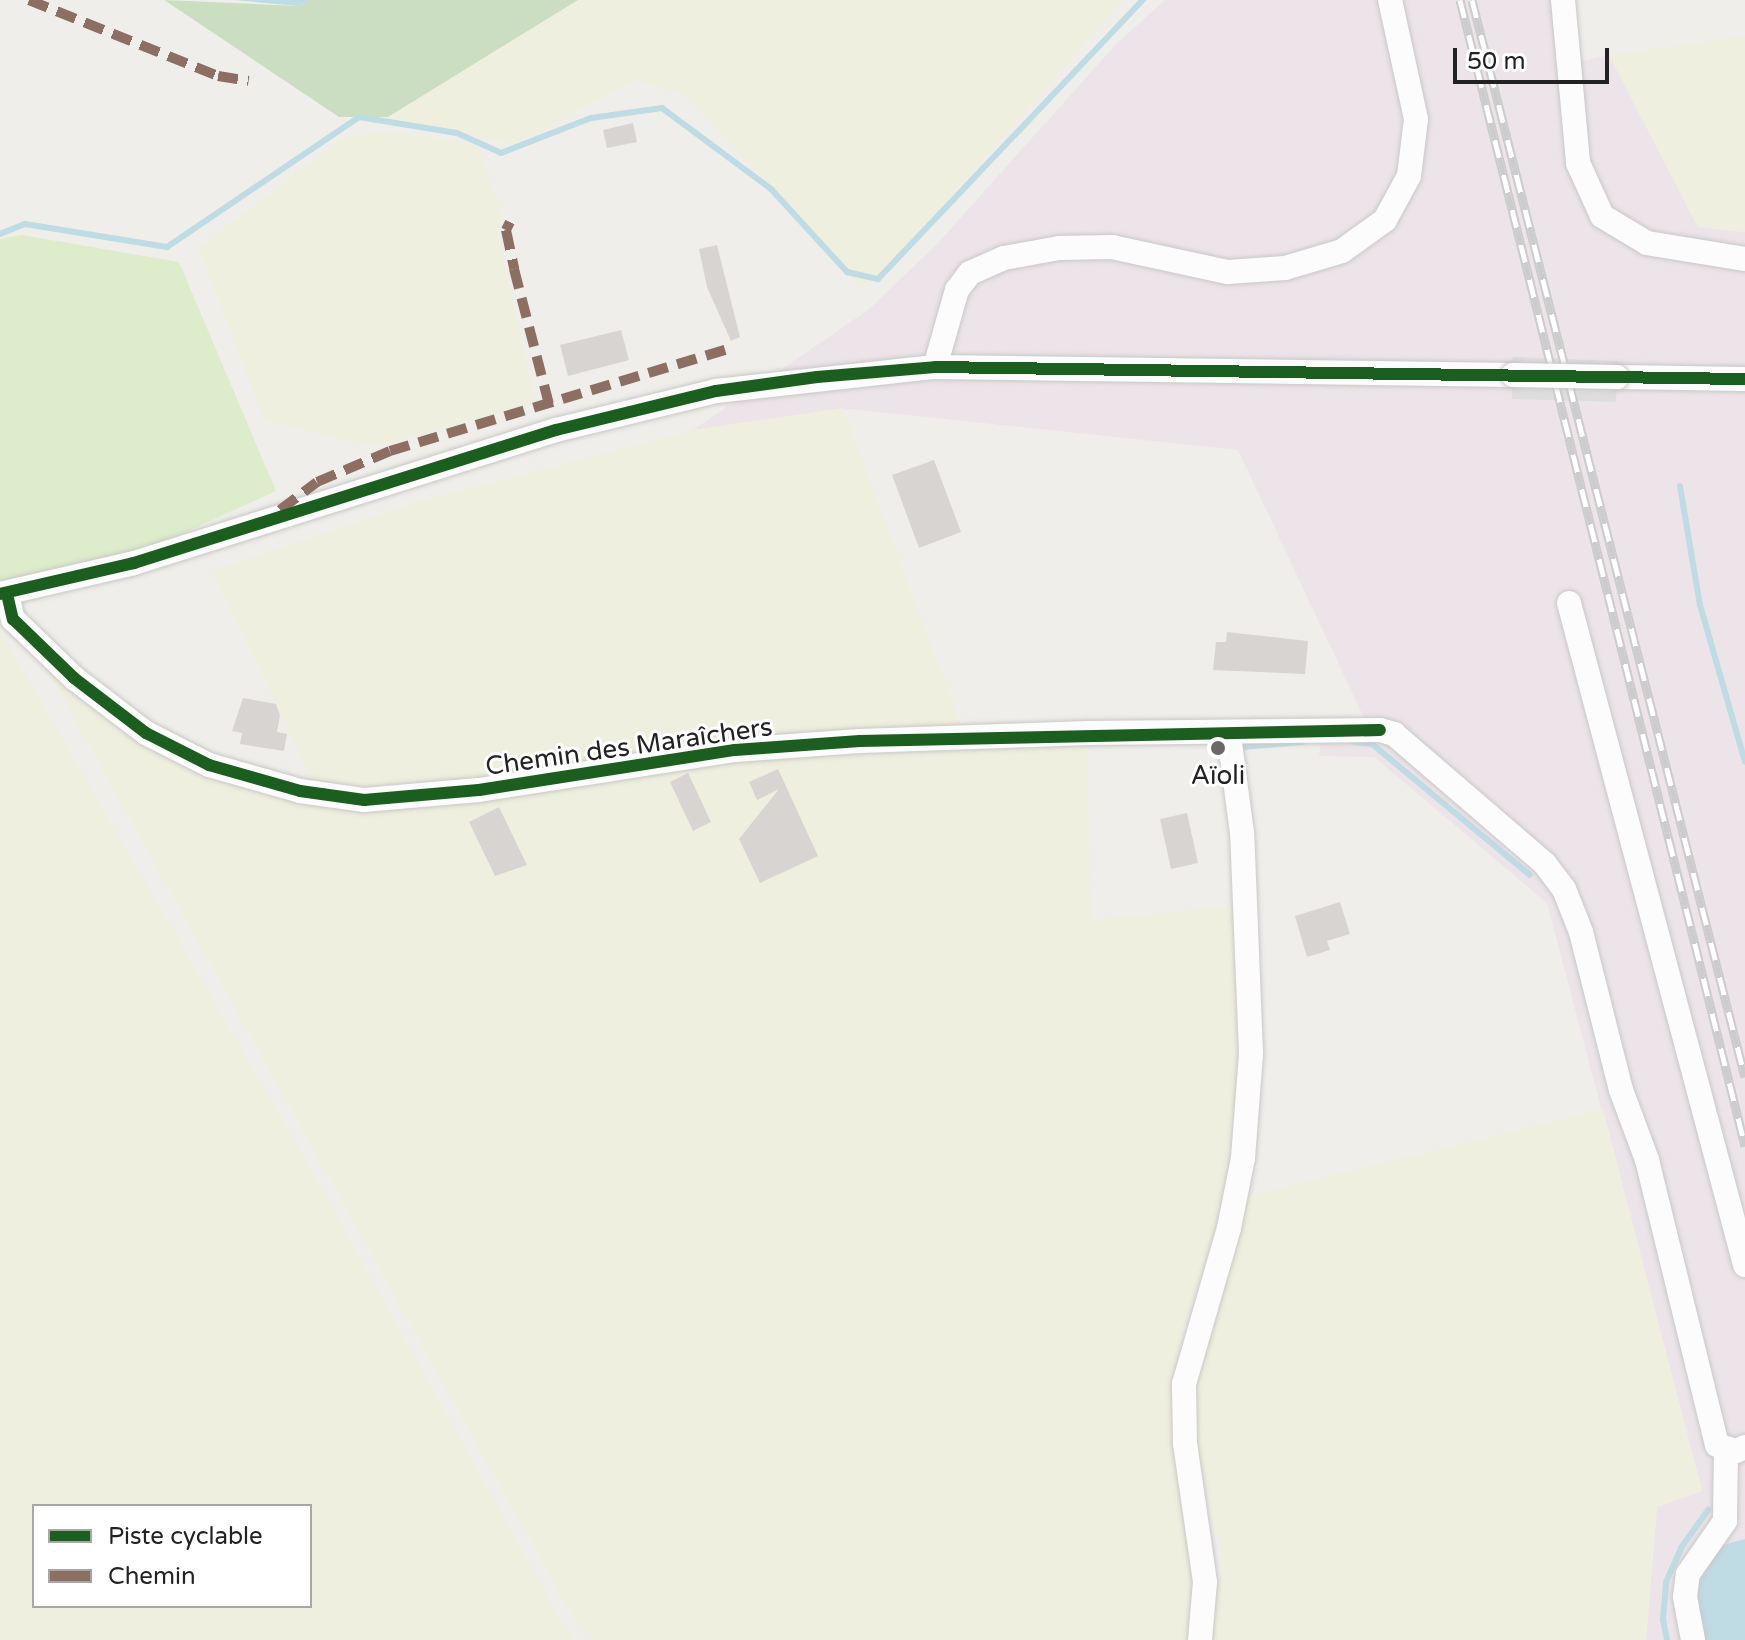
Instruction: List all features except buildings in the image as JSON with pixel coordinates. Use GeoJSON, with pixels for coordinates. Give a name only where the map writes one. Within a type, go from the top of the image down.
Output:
{"type":"FeatureCollection","features":[{"type":"Feature","properties":{"kind":"street"},"geometry":{"type":"LineString","coordinates":[[935,367],[957,290],[970,273],[1004,258],[1059,248],[1112,247],[1228,272],[1285,268],[1342,251],[1385,220],[1409,176],[1416,119],[1390,0]]}},
{"type":"Feature","properties":{"kind":"street"},"geometry":{"type":"LineString","coordinates":[[1563,0],[1578,163],[1602,216],[1647,243],[1745,259]]}},
{"type":"Feature","properties":{"kind":"street"},"geometry":{"type":"LineString","coordinates":[[4,594],[134,563],[571,426],[716,391],[935,367],[1745,379]]}},
{"type":"Feature","properties":{"kind":"street","name":"Chemin des Maraîchers"},"geometry":{"type":"LineString","coordinates":[[4,594],[13,619],[74,678],[146,733],[209,765],[300,791],[364,800],[479,790],[735,750],[1088,733],[1229,735],[1380,730],[1394,734],[1545,864],[1564,889],[1581,932],[1621,1090],[1647,1160],[1717,1445],[1736,1448]]}},
{"type":"Feature","properties":{"kind":"street"},"geometry":{"type":"LineString","coordinates":[[1569,603],[1745,1265]]}},
{"type":"Feature","properties":{"kind":"street"},"geometry":{"type":"LineString","coordinates":[[1200,1640],[1205,1582],[1185,1443],[1184,1384],[1229,1228],[1243,1158],[1251,1053],[1242,833],[1229,735]]}},
{"type":"Feature","properties":{"kind":"street"},"geometry":{"type":"LineString","coordinates":[[1693,1640],[1685,1597],[1688,1574],[1725,1521],[1736,1448]]}},
{"type":"Feature","properties":{"kind":"shaded area"},"geometry":{"type":"Polygon","coordinates":[[[1165,0],[1562,0],[1577,62],[1609,55],[1698,227],[1745,232],[1745,1640],[1646,1640],[1657,1507],[1702,1490],[1547,903],[1374,757],[1319,756],[1321,742],[1365,720],[1238,450],[849,409],[693,430],[868,310],[937,244],[1118,42],[1165,0]]]}},
{"type":"Feature","properties":{"kind":"green space"},"geometry":{"type":"Polygon","coordinates":[[[164,0],[298,6],[310,0],[578,0],[388,117],[339,117],[164,0]]]}},
{"type":"Feature","properties":{"kind":"green space"},"geometry":{"type":"Polygon","coordinates":[[[578,0],[1123,0],[878,279],[862,288],[687,96],[636,80],[513,145],[388,117],[578,0]]]}},
{"type":"Feature","properties":{"kind":"green space"},"geometry":{"type":"Polygon","coordinates":[[[1745,36],[1745,232],[1698,227],[1609,55],[1745,36]]]}},
{"type":"Feature","properties":{"kind":"green space"},"geometry":{"type":"Polygon","coordinates":[[[397,131],[478,145],[503,219],[497,229],[536,403],[376,447],[264,420],[199,248],[344,137],[397,131]]]}},
{"type":"Feature","properties":{"kind":"green space"},"geometry":{"type":"Polygon","coordinates":[[[22,235],[179,262],[276,491],[126,559],[0,586],[0,239],[22,235]]]}},
{"type":"Feature","properties":{"kind":"green space"},"geometry":{"type":"Polygon","coordinates":[[[843,408],[964,732],[431,787],[386,790],[314,783],[212,571],[418,502],[693,430],[843,408]]]}},
{"type":"Feature","properties":{"kind":"green space"},"geometry":{"type":"Polygon","coordinates":[[[0,630],[319,1183],[563,1624],[576,1640],[0,1640],[0,630]]]}},
{"type":"Feature","properties":{"kind":"green space"},"geometry":{"type":"Polygon","coordinates":[[[43,662],[105,718],[144,744],[328,805],[413,811],[653,771],[789,757],[1087,744],[1091,920],[1242,905],[1248,1088],[1216,1232],[1183,1333],[1170,1412],[1199,1563],[1197,1640],[594,1640],[574,1619],[43,662]]]}},
{"type":"Feature","properties":{"kind":"green space"},"geometry":{"type":"Polygon","coordinates":[[[1603,1109],[1702,1491],[1657,1507],[1646,1640],[1208,1640],[1222,1558],[1188,1408],[1249,1196],[1603,1109]]]}},
{"type":"Feature","properties":{"kind":"water"},"geometry":{"type":"Polygon","coordinates":[[[234,0],[310,0],[298,6],[234,0]]]}},
{"type":"Feature","properties":{"kind":"water"},"geometry":{"type":"Polygon","coordinates":[[[1745,1539],[1745,1640],[1701,1640],[1693,1597],[1697,1571],[1719,1546],[1745,1539]]]}},
{"type":"Feature","properties":{"kind":"pier"},"geometry":{"type":"Polygon","coordinates":[[[1513,357],[1618,361],[1616,402],[1512,399],[1513,357]]]}},
{"type":"Feature","properties":{"kind":"waterway"},"geometry":{"type":"LineString","coordinates":[[0,234],[25,224],[167,247],[359,117],[457,133],[501,153],[591,118],[662,108],[771,189],[847,272],[878,279],[1143,0]]}},
{"type":"Feature","properties":{"kind":"waterway"},"geometry":{"type":"LineString","coordinates":[[1680,486],[1700,605],[1745,762]]}},
{"type":"Feature","properties":{"kind":"waterway"},"geometry":{"type":"LineString","coordinates":[[1243,747],[1303,742]]}},
{"type":"Feature","properties":{"kind":"waterway"},"geometry":{"type":"LineString","coordinates":[[1354,742],[1372,744],[1530,875]]}},
{"type":"Feature","properties":{"kind":"waterway"},"geometry":{"type":"LineString","coordinates":[[1667,1640],[1663,1619],[1666,1582],[1681,1548],[1708,1510]]}},
{"type":"Feature","properties":{"kind":"railway"},"geometry":{"type":"LineString","coordinates":[[1460,0],[1745,1146]]}},
{"type":"Feature","properties":{"kind":"railway"},"geometry":{"type":"LineString","coordinates":[[1472,0],[1745,1077]]}},
{"type":"Feature","properties":{"kind":"marked path"},"geometry":{"type":"LineString","coordinates":[[29,0],[218,76],[249,81]]}},
{"type":"Feature","properties":{"kind":"marked path"},"geometry":{"type":"LineString","coordinates":[[510,222],[506,230],[514,269],[549,404]]}},
{"type":"Feature","properties":{"kind":"marked path"},"geometry":{"type":"LineString","coordinates":[[280,510],[317,482],[390,451],[725,350]]}},
{"type":"Feature","properties":{"kind":"cycle path"},"geometry":{"type":"LineString","coordinates":[[0,594],[134,563],[556,430],[716,391],[817,377],[935,367],[1745,379]]}},
{"type":"Feature","properties":{"kind":"cycle path"},"geometry":{"type":"LineString","coordinates":[[7,594],[13,619],[74,678],[146,733],[209,765],[300,791],[364,800],[479,790],[735,750],[860,741],[1380,730]]}},
{"type":"Feature","properties":{"kind":"place","name":"Aïoli"},"geometry":{"type":"Point","coordinates":[1218,748]}}]}
